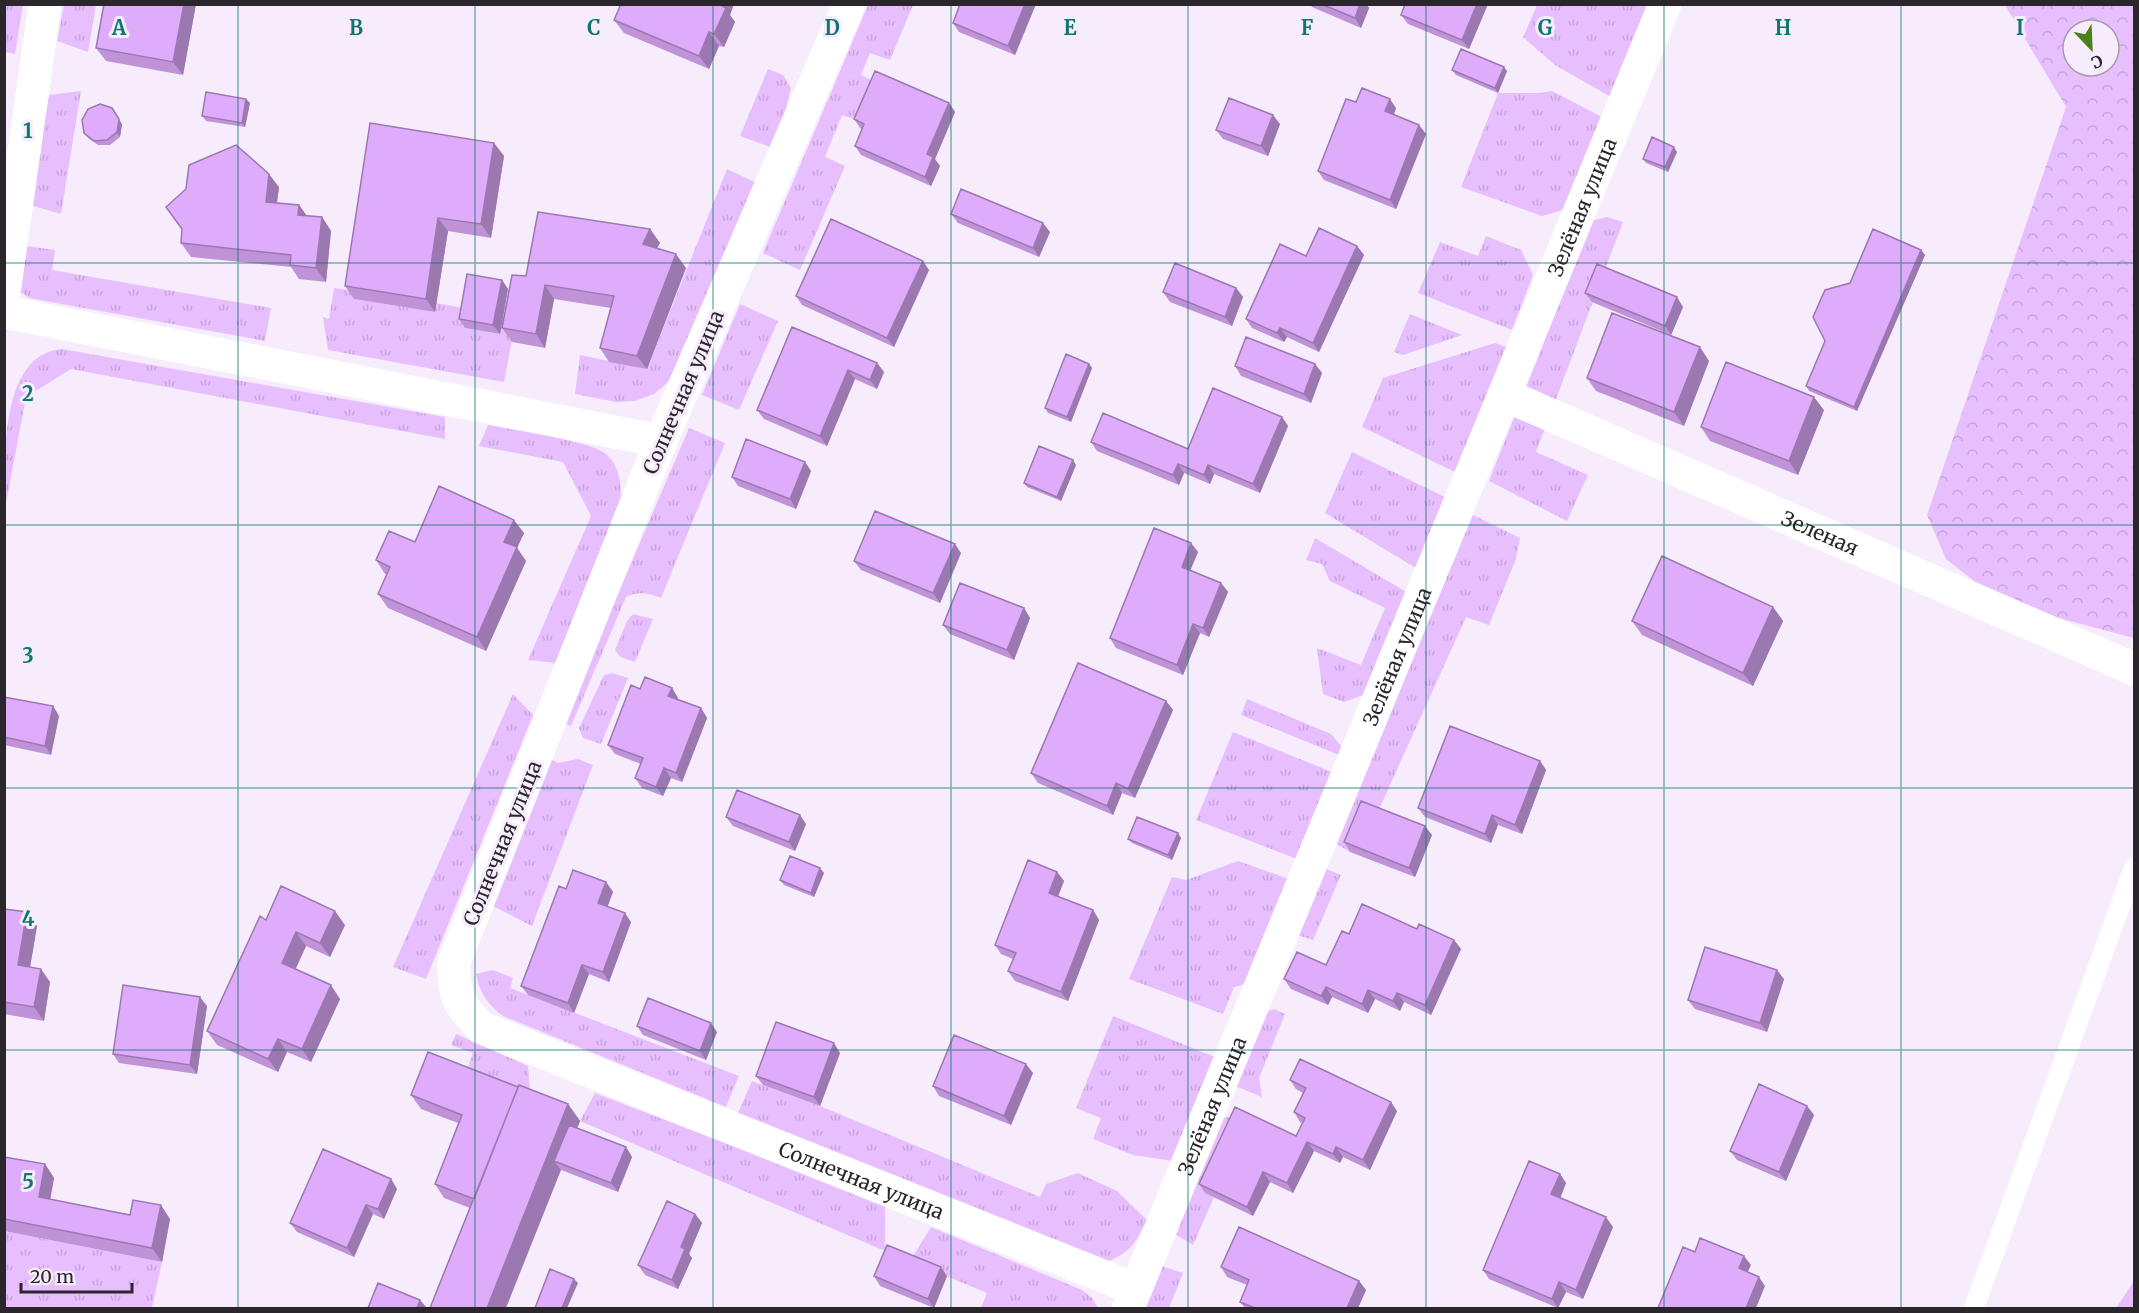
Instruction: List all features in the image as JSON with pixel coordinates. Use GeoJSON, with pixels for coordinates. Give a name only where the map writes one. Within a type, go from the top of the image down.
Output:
{"type":"FeatureCollection","features":[{"type":"Feature","properties":{"kind":"street"},"geometry":{"type":"LineString","coordinates":[[4,293],[45,4]]}},
{"type":"Feature","properties":{"kind":"street","name":"Солнечная улица"},"geometry":{"type":"LineString","coordinates":[[849,4],[661,441],[454,962],[454,988],[464,1010],[482,1028],[1131,1299]]}},
{"type":"Feature","properties":{"kind":"street","name":"Зелёная улица"},"geometry":{"type":"LineString","coordinates":[[1131,1299],[1665,4]]}},
{"type":"Feature","properties":{"kind":"street"},"geometry":{"type":"LineString","coordinates":[[4,312],[661,441]]}},
{"type":"Feature","properties":{"kind":"street","name":"Зеленая"},"geometry":{"type":"LineString","coordinates":[[1505,395],[2134,669]]}},
{"type":"Feature","properties":{"kind":"lane"},"geometry":{"type":"LineString","coordinates":[[1974,1308],[2134,868]]}},
{"type":"Feature","properties":{"kind":"green space"},"geometry":{"type":"Polygon","coordinates":[[[4,5],[23,5],[15,54],[5,52],[4,5]]]}},
{"type":"Feature","properties":{"kind":"green space"},"geometry":{"type":"Polygon","coordinates":[[[64,5],[96,5],[88,52],[57,41],[64,5]]]}},
{"type":"Feature","properties":{"kind":"green space"},"geometry":{"type":"Polygon","coordinates":[[[868,5],[913,5],[890,60],[870,53],[861,75],[880,84],[863,122],[842,115],[825,157],[845,166],[800,270],[763,253],[868,5]]]}},
{"type":"Feature","properties":{"kind":"green space"},"geometry":{"type":"Polygon","coordinates":[[[1537,5],[1649,5],[1611,97],[1555,65],[1523,37],[1537,5]]]}},
{"type":"Feature","properties":{"kind":"green space"},"geometry":{"type":"Polygon","coordinates":[[[2005,5],[2134,5],[2134,638],[2002,603],[1946,559],[1927,515],[2066,107],[2005,5]]]}},
{"type":"Feature","properties":{"kind":"green space"},"geometry":{"type":"Polygon","coordinates":[[[768,69],[783,75],[791,88],[785,113],[770,147],[740,136],[768,69]]]}},
{"type":"Feature","properties":{"kind":"green space"},"geometry":{"type":"Polygon","coordinates":[[[81,91],[61,214],[30,205],[49,95],[81,91]]]}},
{"type":"Feature","properties":{"kind":"green space"},"geometry":{"type":"Polygon","coordinates":[[[1552,91],[1602,117],[1563,210],[1542,216],[1461,187],[1498,93],[1552,91]]]}},
{"type":"Feature","properties":{"kind":"green space"},"geometry":{"type":"Polygon","coordinates":[[[727,169],[755,182],[680,367],[654,394],[635,401],[616,402],[575,394],[580,355],[647,369],[727,169]]]}},
{"type":"Feature","properties":{"kind":"green space"},"geometry":{"type":"Polygon","coordinates":[[[1607,217],[1623,222],[1536,452],[1588,475],[1567,521],[1489,481],[1592,221],[1607,217]]]}},
{"type":"Feature","properties":{"kind":"green space"},"geometry":{"type":"Polygon","coordinates":[[[1486,236],[1521,250],[1533,275],[1512,330],[1418,293],[1440,242],[1478,256],[1486,236]]]}},
{"type":"Feature","properties":{"kind":"green space"},"geometry":{"type":"Polygon","coordinates":[[[20,245],[55,250],[52,270],[271,308],[265,341],[29,298],[16,288],[20,245]]]}},
{"type":"Feature","properties":{"kind":"green space"},"geometry":{"type":"Polygon","coordinates":[[[334,288],[356,291],[355,299],[435,312],[436,303],[469,309],[466,328],[499,334],[503,316],[516,319],[504,382],[328,350],[323,317],[329,319],[334,288]]]}},
{"type":"Feature","properties":{"kind":"green space"},"geometry":{"type":"Polygon","coordinates":[[[740,304],[778,321],[739,410],[702,395],[740,304]]]}},
{"type":"Feature","properties":{"kind":"green space"},"geometry":{"type":"Polygon","coordinates":[[[1410,314],[1462,335],[1403,355],[1394,352],[1410,314]]]}},
{"type":"Feature","properties":{"kind":"green space"},"geometry":{"type":"Polygon","coordinates":[[[1495,343],[1507,347],[1455,472],[1362,427],[1383,378],[1495,343]]]}},
{"type":"Feature","properties":{"kind":"green space"},"geometry":{"type":"Polygon","coordinates":[[[62,349],[445,417],[445,439],[71,369],[26,397],[5,509],[6,438],[16,388],[27,369],[42,355],[62,349]]]}},
{"type":"Feature","properties":{"kind":"green space"},"geometry":{"type":"Polygon","coordinates":[[[488,425],[569,440],[598,449],[611,459],[619,476],[621,501],[556,663],[528,660],[591,516],[563,462],[479,446],[488,425]]]}},
{"type":"Feature","properties":{"kind":"green space"},"geometry":{"type":"Polygon","coordinates":[[[689,428],[725,443],[661,598],[644,593],[626,597],[571,726],[563,723],[689,428]]]}},
{"type":"Feature","properties":{"kind":"green space"},"geometry":{"type":"Polygon","coordinates":[[[1352,452],[1447,498],[1419,570],[1325,513],[1352,452]]]}},
{"type":"Feature","properties":{"kind":"green space"},"geometry":{"type":"Polygon","coordinates":[[[1473,515],[1520,538],[1516,559],[1489,625],[1466,617],[1377,814],[1350,852],[1335,843],[1473,515]]]}},
{"type":"Feature","properties":{"kind":"green space"},"geometry":{"type":"Polygon","coordinates":[[[1315,538],[1408,593],[1363,695],[1344,702],[1323,694],[1317,648],[1361,665],[1385,608],[1330,581],[1322,564],[1306,560],[1315,538]]]}},
{"type":"Feature","properties":{"kind":"green space"},"geometry":{"type":"Polygon","coordinates":[[[633,614],[653,619],[635,662],[620,657],[615,650],[627,621],[633,614]]]}},
{"type":"Feature","properties":{"kind":"green space"},"geometry":{"type":"Polygon","coordinates":[[[612,673],[628,678],[601,744],[583,738],[579,728],[604,675],[612,673]]]}},
{"type":"Feature","properties":{"kind":"green space"},"geometry":{"type":"Polygon","coordinates":[[[513,694],[533,715],[426,979],[393,967],[513,694]]]}},
{"type":"Feature","properties":{"kind":"green space"},"geometry":{"type":"Polygon","coordinates":[[[1247,699],[1331,734],[1342,747],[1339,755],[1241,715],[1247,699]]]}},
{"type":"Feature","properties":{"kind":"green space"},"geometry":{"type":"Polygon","coordinates":[[[1233,732],[1332,772],[1297,859],[1196,820],[1233,732]]]}},
{"type":"Feature","properties":{"kind":"green space"},"geometry":{"type":"Polygon","coordinates":[[[550,759],[558,763],[578,759],[593,765],[532,926],[493,906],[550,759]]]}},
{"type":"Feature","properties":{"kind":"green space"},"geometry":{"type":"Polygon","coordinates":[[[1238,861],[1289,879],[1249,983],[1234,987],[1223,1014],[1129,979],[1172,877],[1186,880],[1238,861]]]}},
{"type":"Feature","properties":{"kind":"green space"},"geometry":{"type":"Polygon","coordinates":[[[1324,868],[1341,875],[1313,940],[1297,935],[1324,868]]]}},
{"type":"Feature","properties":{"kind":"green space"},"geometry":{"type":"Polygon","coordinates":[[[493,970],[513,978],[510,988],[739,1076],[726,1107],[503,1016],[485,998],[476,974],[493,970]]]}},
{"type":"Feature","properties":{"kind":"green space"},"geometry":{"type":"Polygon","coordinates":[[[1274,1009],[1285,1014],[1259,1078],[1262,1097],[1233,1085],[1263,1013],[1274,1009]]]}},
{"type":"Feature","properties":{"kind":"green space"},"geometry":{"type":"Polygon","coordinates":[[[1113,1016],[1215,1057],[1173,1161],[1133,1155],[1093,1139],[1101,1118],[1076,1108],[1113,1016]]]}},
{"type":"Feature","properties":{"kind":"green space"},"geometry":{"type":"Polygon","coordinates":[[[456,1034],[528,1066],[531,1102],[465,1076],[473,1053],[451,1045],[456,1034]]]}},
{"type":"Feature","properties":{"kind":"green space"},"geometry":{"type":"Polygon","coordinates":[[[752,1081],[820,1106],[1040,1197],[1046,1184],[1078,1173],[1117,1191],[1147,1220],[1132,1245],[1109,1261],[738,1113],[752,1081]]]}},
{"type":"Feature","properties":{"kind":"green space"},"geometry":{"type":"Polygon","coordinates":[[[595,1093],[885,1205],[885,1251],[580,1121],[595,1093]]]}},
{"type":"Feature","properties":{"kind":"green space"},"geometry":{"type":"Polygon","coordinates":[[[1241,1116],[1205,1193],[1214,1197],[1193,1245],[1173,1233],[1219,1118],[1241,1116]]]}},
{"type":"Feature","properties":{"kind":"green space"},"geometry":{"type":"Polygon","coordinates":[[[931,1227],[1082,1290],[1092,1298],[1098,1308],[981,1308],[987,1293],[910,1261],[931,1227]]]}},
{"type":"Feature","properties":{"kind":"green space"},"geometry":{"type":"Polygon","coordinates":[[[4,1231],[162,1262],[152,1308],[5,1308],[4,1231]]]}},
{"type":"Feature","properties":{"kind":"green space"},"geometry":{"type":"Polygon","coordinates":[[[1159,1265],[1183,1273],[1169,1308],[1142,1308],[1159,1265]]]}},
{"type":"Feature","properties":{"kind":"green space"},"geometry":{"type":"Polygon","coordinates":[[[2134,1281],[2134,1308],[2116,1308],[2134,1281]]]}},
{"type":"Feature","properties":{"kind":"building"},"geometry":{"type":"Polygon","coordinates":[[[104,4],[184,4],[173,62],[96,48],[104,4]]]}},
{"type":"Feature","properties":{"kind":"building"},"geometry":{"type":"Polygon","coordinates":[[[621,4],[719,4],[726,8],[714,34],[709,32],[699,56],[614,20],[621,4]]]}},
{"type":"Feature","properties":{"kind":"building"},"geometry":{"type":"Polygon","coordinates":[[[960,4],[1025,4],[1008,46],[953,23],[960,4]]]}},
{"type":"Feature","properties":{"kind":"building"},"geometry":{"type":"Polygon","coordinates":[[[1321,4],[1360,4],[1355,18],[1321,4]]]}},
{"type":"Feature","properties":{"kind":"building"},"geometry":{"type":"Polygon","coordinates":[[[1405,4],[1477,4],[1462,40],[1401,15],[1405,4]]]}},
{"type":"Feature","properties":{"kind":"building"},"geometry":{"type":"Polygon","coordinates":[[[1461,49],[1504,67],[1495,88],[1452,70],[1461,49]]]}},
{"type":"Feature","properties":{"kind":"building"},"geometry":{"type":"Polygon","coordinates":[[[875,71],[949,103],[927,154],[933,157],[925,177],[855,146],[864,124],[854,119],[875,71]]]}},
{"type":"Feature","properties":{"kind":"building"},"geometry":{"type":"Polygon","coordinates":[[[1362,88],[1390,99],[1385,111],[1419,125],[1390,200],[1318,171],[1346,99],[1356,102],[1362,88]]]}},
{"type":"Feature","properties":{"kind":"building"},"geometry":{"type":"Polygon","coordinates":[[[206,92],[246,99],[242,123],[202,116],[206,92]]]}},
{"type":"Feature","properties":{"kind":"building"},"geometry":{"type":"Polygon","coordinates":[[[1229,98],[1273,115],[1261,146],[1216,130],[1229,98]]]}},
{"type":"Feature","properties":{"kind":"building"},"geometry":{"type":"Polygon","coordinates":[[[100,104],[112,108],[119,119],[117,132],[107,140],[94,141],[84,133],[82,120],[88,109],[100,104]]]}},
{"type":"Feature","properties":{"kind":"building"},"geometry":{"type":"Polygon","coordinates":[[[370,123],[494,143],[481,224],[438,218],[426,299],[345,286],[370,123]]]}},
{"type":"Feature","properties":{"kind":"building"},"geometry":{"type":"Polygon","coordinates":[[[1652,137],[1674,147],[1665,167],[1643,159],[1652,137]]]}},
{"type":"Feature","properties":{"kind":"building"},"geometry":{"type":"Polygon","coordinates":[[[236,145],[269,174],[266,202],[299,205],[298,215],[322,217],[316,268],[290,265],[291,255],[181,243],[182,229],[166,207],[186,189],[189,165],[236,145]]]}},
{"type":"Feature","properties":{"kind":"building"},"geometry":{"type":"Polygon","coordinates":[[[961,189],[1043,223],[1033,248],[951,214],[961,189]]]}},
{"type":"Feature","properties":{"kind":"building"},"geometry":{"type":"Polygon","coordinates":[[[538,212],[650,229],[643,244],[676,254],[637,356],[600,348],[614,296],[545,285],[536,334],[502,328],[512,275],[526,276],[538,212]]]}},
{"type":"Feature","properties":{"kind":"building"},"geometry":{"type":"Polygon","coordinates":[[[831,219],[923,261],[887,338],[796,296],[831,219]]]}},
{"type":"Feature","properties":{"kind":"building"},"geometry":{"type":"Polygon","coordinates":[[[1319,228],[1357,246],[1313,343],[1280,328],[1277,333],[1246,319],[1280,244],[1306,256],[1319,228]]]}},
{"type":"Feature","properties":{"kind":"building"},"geometry":{"type":"Polygon","coordinates":[[[1873,229],[1921,250],[1854,407],[1806,386],[1825,341],[1813,317],[1825,290],[1850,283],[1873,229]]]}},
{"type":"Feature","properties":{"kind":"building"},"geometry":{"type":"Polygon","coordinates":[[[1175,263],[1236,288],[1225,317],[1163,292],[1175,263]]]}},
{"type":"Feature","properties":{"kind":"building"},"geometry":{"type":"Polygon","coordinates":[[[1597,264],[1677,297],[1665,326],[1585,293],[1597,264]]]}},
{"type":"Feature","properties":{"kind":"building"},"geometry":{"type":"Polygon","coordinates":[[[467,274],[502,280],[493,325],[459,319],[467,274]]]}},
{"type":"Feature","properties":{"kind":"building"},"geometry":{"type":"Polygon","coordinates":[[[1612,313],[1700,347],[1674,412],[1587,378],[1612,313]]]}},
{"type":"Feature","properties":{"kind":"building"},"geometry":{"type":"Polygon","coordinates":[[[792,327],[877,363],[870,380],[848,370],[820,436],[757,410],[792,327]]]}},
{"type":"Feature","properties":{"kind":"building"},"geometry":{"type":"Polygon","coordinates":[[[1246,337],[1315,364],[1304,394],[1235,366],[1246,337]]]}},
{"type":"Feature","properties":{"kind":"building"},"geometry":{"type":"Polygon","coordinates":[[[1066,354],[1089,364],[1067,417],[1045,408],[1066,354]]]}},
{"type":"Feature","properties":{"kind":"building"},"geometry":{"type":"Polygon","coordinates":[[[1726,362],[1814,397],[1789,461],[1701,427],[1726,362]]]}},
{"type":"Feature","properties":{"kind":"building"},"geometry":{"type":"Polygon","coordinates":[[[1213,388],[1282,417],[1253,484],[1208,465],[1204,475],[1178,464],[1173,475],[1091,442],[1103,413],[1188,449],[1213,388]]]}},
{"type":"Feature","properties":{"kind":"building"},"geometry":{"type":"Polygon","coordinates":[[[746,439],[805,462],[790,499],[732,477],[746,439]]]}},
{"type":"Feature","properties":{"kind":"building"},"geometry":{"type":"Polygon","coordinates":[[[1039,446],[1073,460],[1057,497],[1024,483],[1039,446]]]}},
{"type":"Feature","properties":{"kind":"building"},"geometry":{"type":"Polygon","coordinates":[[[439,486],[514,520],[504,542],[517,547],[477,637],[378,594],[390,567],[376,560],[389,531],[415,542],[439,486]]]}},
{"type":"Feature","properties":{"kind":"building"},"geometry":{"type":"Polygon","coordinates":[[[875,511],[955,544],[933,593],[854,561],[875,511]]]}},
{"type":"Feature","properties":{"kind":"building"},"geometry":{"type":"Polygon","coordinates":[[[1154,528],[1191,543],[1182,567],[1221,583],[1203,628],[1193,624],[1177,665],[1110,638],[1154,528]]]}},
{"type":"Feature","properties":{"kind":"building"},"geometry":{"type":"Polygon","coordinates":[[[1662,556],[1773,607],[1743,673],[1632,621],[1662,556]]]}},
{"type":"Feature","properties":{"kind":"building"},"geometry":{"type":"Polygon","coordinates":[[[960,583],[1024,608],[1007,650],[943,625],[960,583]]]}},
{"type":"Feature","properties":{"kind":"building"},"geometry":{"type":"Polygon","coordinates":[[[1078,663],[1166,701],[1128,789],[1116,783],[1107,806],[1031,773],[1078,663]]]}},
{"type":"Feature","properties":{"kind":"building"},"geometry":{"type":"Polygon","coordinates":[[[645,677],[672,688],[668,696],[701,708],[676,773],[664,768],[656,787],[635,778],[643,758],[608,745],[631,685],[640,689],[645,677]]]}},
{"type":"Feature","properties":{"kind":"building"},"geometry":{"type":"Polygon","coordinates":[[[4,697],[53,706],[45,746],[4,737],[4,697]]]}},
{"type":"Feature","properties":{"kind":"building"},"geometry":{"type":"Polygon","coordinates":[[[1450,726],[1540,761],[1515,825],[1492,815],[1485,834],[1418,808],[1450,726]]]}},
{"type":"Feature","properties":{"kind":"building"},"geometry":{"type":"Polygon","coordinates":[[[737,790],[800,815],[789,842],[726,817],[737,790]]]}},
{"type":"Feature","properties":{"kind":"building"},"geometry":{"type":"Polygon","coordinates":[[[1361,801],[1425,826],[1409,868],[1344,842],[1361,801]]]}},
{"type":"Feature","properties":{"kind":"building"},"geometry":{"type":"Polygon","coordinates":[[[1137,817],[1178,833],[1168,855],[1128,839],[1137,817]]]}},
{"type":"Feature","properties":{"kind":"building"},"geometry":{"type":"Polygon","coordinates":[[[790,856],[820,868],[811,893],[780,880],[790,856]]]}},
{"type":"Feature","properties":{"kind":"building"},"geometry":{"type":"Polygon","coordinates":[[[1028,860],[1057,872],[1049,893],[1093,910],[1061,992],[1008,971],[1016,953],[995,945],[1028,860]]]}},
{"type":"Feature","properties":{"kind":"building"},"geometry":{"type":"Polygon","coordinates":[[[573,870],[606,882],[598,903],[625,913],[603,972],[582,965],[568,1003],[521,986],[559,886],[566,889],[573,870]]]}},
{"type":"Feature","properties":{"kind":"building"},"geometry":{"type":"Polygon","coordinates":[[[281,886],[335,911],[320,943],[296,932],[282,963],[331,985],[302,1049],[278,1039],[268,1059],[207,1031],[260,916],[266,920],[281,886]]]}},
{"type":"Feature","properties":{"kind":"building"},"geometry":{"type":"Polygon","coordinates":[[[1362,904],[1417,929],[1419,924],[1454,940],[1425,1005],[1397,993],[1393,1001],[1368,990],[1362,1004],[1326,987],[1321,996],[1284,979],[1297,952],[1326,965],[1342,931],[1349,934],[1362,904]]]}},
{"type":"Feature","properties":{"kind":"building"},"geometry":{"type":"Polygon","coordinates":[[[4,909],[27,912],[18,965],[41,969],[34,1007],[4,1002],[4,909]]]}},
{"type":"Feature","properties":{"kind":"building"},"geometry":{"type":"Polygon","coordinates":[[[1705,947],[1777,970],[1760,1023],[1688,1000],[1705,947]]]}},
{"type":"Feature","properties":{"kind":"building"},"geometry":{"type":"Polygon","coordinates":[[[123,985],[200,997],[190,1065],[113,1054],[123,985]]]}},
{"type":"Feature","properties":{"kind":"building"},"geometry":{"type":"Polygon","coordinates":[[[648,998],[711,1023],[700,1051],[637,1026],[648,998]]]}},
{"type":"Feature","properties":{"kind":"building"},"geometry":{"type":"Polygon","coordinates":[[[776,1022],[834,1043],[814,1097],[756,1076],[776,1022]]]}},
{"type":"Feature","properties":{"kind":"building"},"geometry":{"type":"Polygon","coordinates":[[[954,1035],[1026,1064],[1004,1116],[933,1086],[954,1035]]]}},
{"type":"Feature","properties":{"kind":"building"},"geometry":{"type":"Polygon","coordinates":[[[428,1052],[518,1087],[474,1199],[435,1184],[462,1115],[411,1095],[428,1052]]]}},
{"type":"Feature","properties":{"kind":"building"},"geometry":{"type":"Polygon","coordinates":[[[1300,1059],[1391,1102],[1363,1160],[1336,1147],[1333,1154],[1307,1142],[1287,1183],[1263,1172],[1247,1207],[1199,1184],[1235,1107],[1296,1136],[1305,1118],[1294,1112],[1306,1088],[1290,1080],[1300,1059]]]}},
{"type":"Feature","properties":{"kind":"building"},"geometry":{"type":"Polygon","coordinates":[[[1759,1084],[1807,1106],[1779,1172],[1730,1151],[1759,1084]]]}},
{"type":"Feature","properties":{"kind":"building"},"geometry":{"type":"Polygon","coordinates":[[[519,1085],[568,1104],[487,1308],[430,1308],[519,1085]]]}},
{"type":"Feature","properties":{"kind":"building"},"geometry":{"type":"Polygon","coordinates":[[[569,1125],[626,1147],[611,1183],[554,1161],[569,1125]]]}},
{"type":"Feature","properties":{"kind":"building"},"geometry":{"type":"Polygon","coordinates":[[[323,1149],[391,1179],[378,1209],[366,1205],[347,1248],[290,1223],[323,1149]]]}},
{"type":"Feature","properties":{"kind":"building"},"geometry":{"type":"Polygon","coordinates":[[[4,1157],[45,1164],[39,1197],[130,1215],[133,1200],[161,1205],[152,1248],[4,1219],[4,1157]]]}},
{"type":"Feature","properties":{"kind":"building"},"geometry":{"type":"Polygon","coordinates":[[[1529,1161],[1560,1174],[1551,1194],[1606,1217],[1576,1290],[1559,1282],[1552,1299],[1483,1270],[1529,1161]]]}},
{"type":"Feature","properties":{"kind":"building"},"geometry":{"type":"Polygon","coordinates":[[[667,1201],[695,1214],[681,1247],[685,1249],[672,1280],[638,1265],[667,1201]]]}},
{"type":"Feature","properties":{"kind":"building"},"geometry":{"type":"Polygon","coordinates":[[[1239,1227],[1359,1281],[1347,1308],[1255,1308],[1240,1302],[1249,1280],[1221,1267],[1239,1227]]]}},
{"type":"Feature","properties":{"kind":"building"},"geometry":{"type":"Polygon","coordinates":[[[1700,1238],[1744,1256],[1739,1268],[1759,1277],[1746,1308],[1658,1308],[1683,1247],[1695,1252],[1700,1238]]]}},
{"type":"Feature","properties":{"kind":"building"},"geometry":{"type":"Polygon","coordinates":[[[887,1245],[941,1267],[928,1299],[874,1276],[887,1245]]]}},
{"type":"Feature","properties":{"kind":"building"},"geometry":{"type":"Polygon","coordinates":[[[550,1269],[574,1279],[562,1308],[535,1308],[550,1269]]]}},
{"type":"Feature","properties":{"kind":"building"},"geometry":{"type":"Polygon","coordinates":[[[378,1283],[420,1300],[417,1308],[368,1308],[378,1283]]]}}]}
